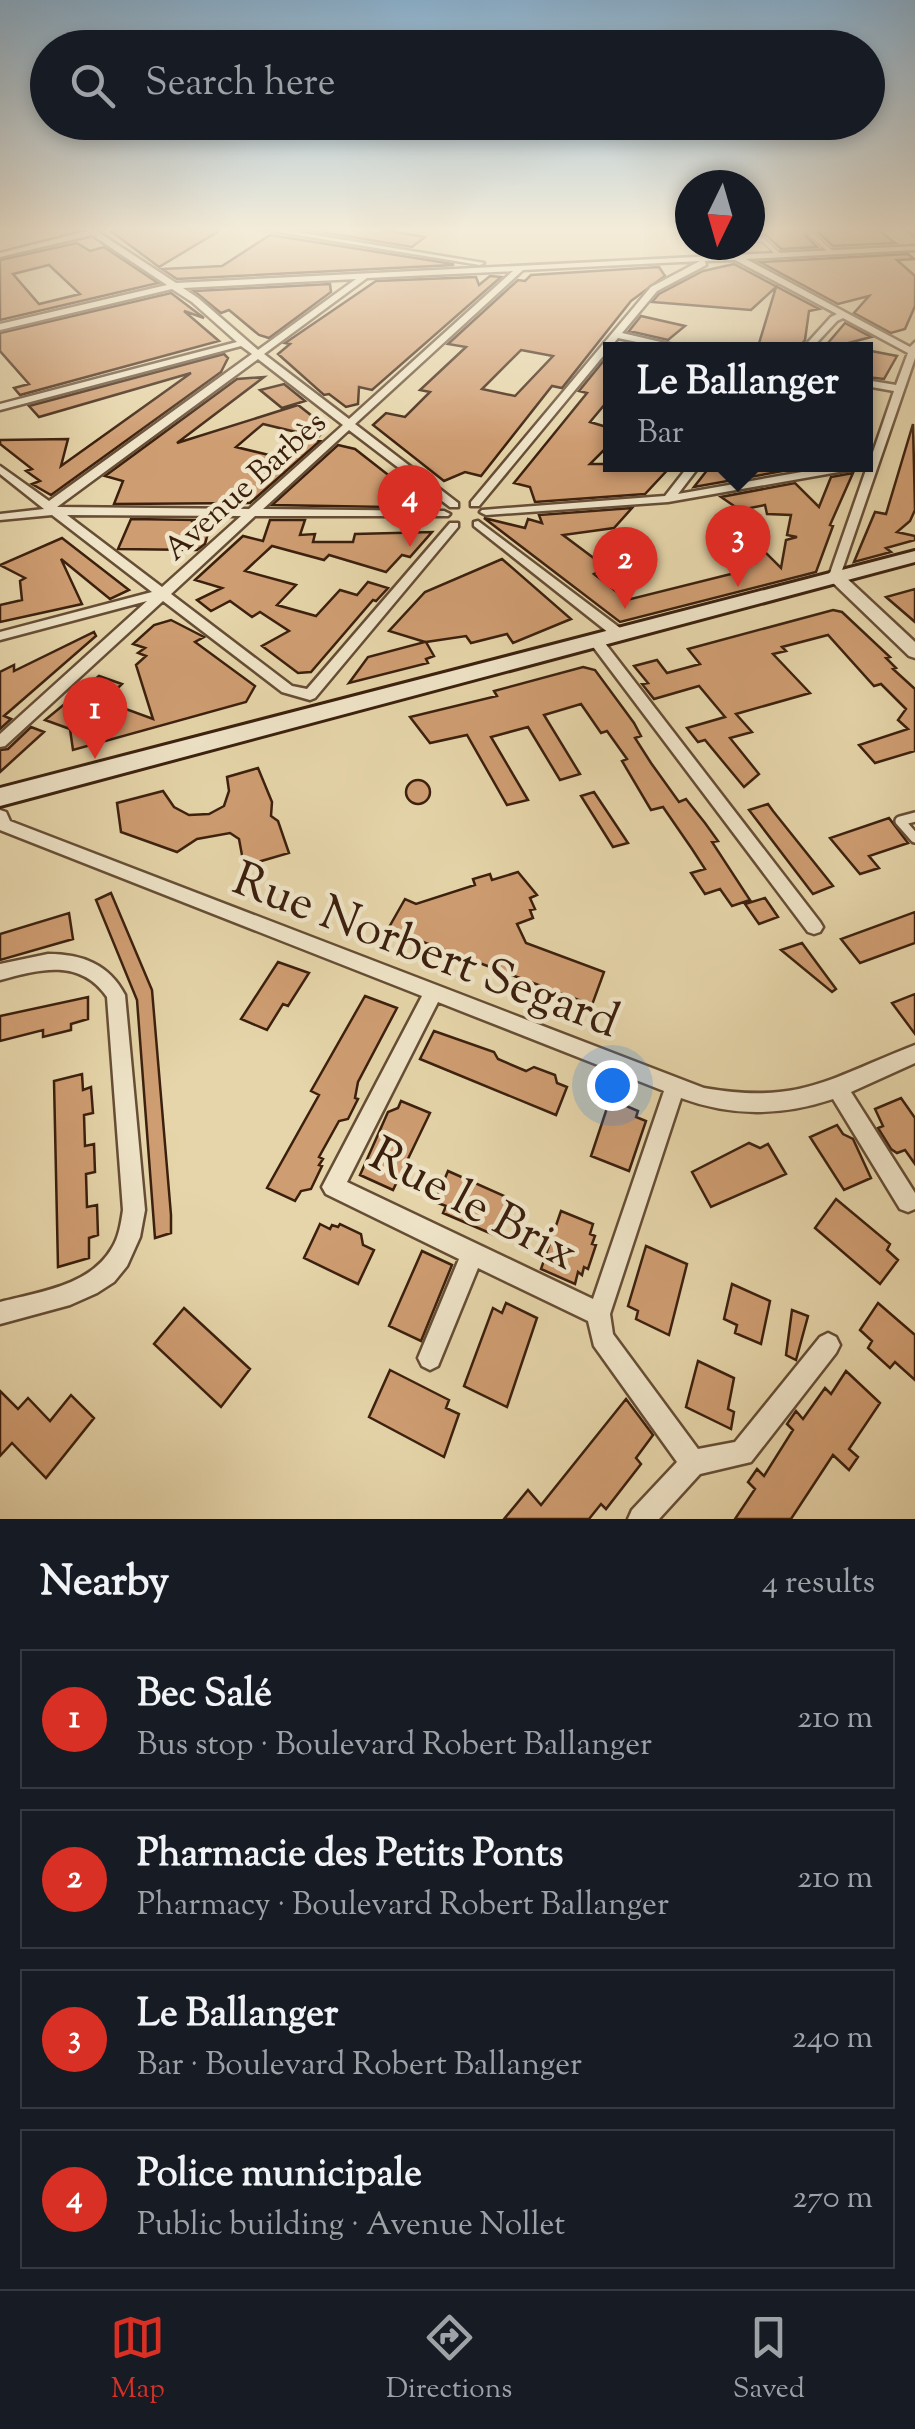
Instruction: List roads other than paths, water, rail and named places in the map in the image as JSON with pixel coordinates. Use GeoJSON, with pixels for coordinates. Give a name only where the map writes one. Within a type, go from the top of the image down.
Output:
{"type":"FeatureCollection","features":[{"type":"Feature","properties":{"kind":"main road"},"geometry":{"type":"LineString","coordinates":[[0,797],[312,705],[596,640],[915,556]]}},
{"type":"Feature","properties":{"kind":"street"},"geometry":{"type":"LineString","coordinates":[[0,326],[117,299]]}},
{"type":"Feature","properties":{"kind":"street"},"geometry":{"type":"LineString","coordinates":[[189,299],[351,425],[451,514],[480,514],[619,634]]}},
{"type":"Feature","properties":{"kind":"street"},"geometry":{"type":"LineString","coordinates":[[51,509],[334,299]]}},
{"type":"Feature","properties":{"kind":"street","name":"Avenue Barbès"},"geometry":{"type":"LineString","coordinates":[[0,742],[487,299]]}},
{"type":"Feature","properties":{"kind":"street"},"geometry":{"type":"LineString","coordinates":[[612,342],[647,299]]}},
{"type":"Feature","properties":{"kind":"street"},"geometry":{"type":"LineString","coordinates":[[815,299],[914,350],[873,467]]}},
{"type":"Feature","properties":{"kind":"street"},"geometry":{"type":"LineString","coordinates":[[814,342],[844,314]]}},
{"type":"Feature","properties":{"kind":"street"},"geometry":{"type":"LineString","coordinates":[[617,335],[652,342]]}},
{"type":"Feature","properties":{"kind":"street"},"geometry":{"type":"LineString","coordinates":[[0,407],[243,343]]}},
{"type":"Feature","properties":{"kind":"street"},"geometry":{"type":"LineString","coordinates":[[480,514],[603,353]]}},
{"type":"Feature","properties":{"kind":"street"},"geometry":{"type":"LineString","coordinates":[[873,384],[900,389]]}},
{"type":"Feature","properties":{"kind":"street"},"geometry":{"type":"LineString","coordinates":[[0,470],[312,705],[451,514]]}},
{"type":"Feature","properties":{"kind":"street"},"geometry":{"type":"LineString","coordinates":[[668,499],[690,472]]}},
{"type":"Feature","properties":{"kind":"street"},"geometry":{"type":"LineString","coordinates":[[0,517],[51,509],[480,514],[668,499],[827,472]]}},
{"type":"Feature","properties":{"kind":"street"},"geometry":{"type":"LineString","coordinates":[[871,472],[835,576],[915,652]]}},
{"type":"Feature","properties":{"kind":"street"},"geometry":{"type":"LineString","coordinates":[[0,636],[164,594]]}},
{"type":"Feature","properties":{"kind":"street"},"geometry":{"type":"LineString","coordinates":[[596,640],[814,927]]}},
{"type":"Feature","properties":{"kind":"street","name":"Rue Norbert Segard"},"geometry":{"type":"LineString","coordinates":[[0,816],[4,825],[675,1087],[742,1106],[784,1106],[915,1054]]}},
{"type":"Feature","properties":{"kind":"street"},"geometry":{"type":"LineString","coordinates":[[0,972],[47,961],[74,962],[94,969],[116,995],[134,1210],[131,1240],[120,1262],[110,1271],[88,1287],[0,1314]]}},
{"type":"Feature","properties":{"kind":"street","name":"Rue le Brix"},"geometry":{"type":"LineString","coordinates":[[434,992],[333,1187],[599,1314]]}},
{"type":"Feature","properties":{"kind":"street"},"geometry":{"type":"LineString","coordinates":[[675,1087],[599,1314],[602,1338],[693,1463]]}},
{"type":"Feature","properties":{"kind":"street"},"geometry":{"type":"LineString","coordinates":[[837,1088],[908,1202]]}},
{"type":"Feature","properties":{"kind":"street"},"geometry":{"type":"LineString","coordinates":[[430,1358],[472,1254]]}},
{"type":"Feature","properties":{"kind":"street"},"geometry":{"type":"LineString","coordinates":[[641,1519],[693,1463],[742,1453],[828,1346]]}},
{"type":"Feature","properties":{"kind":"lane"},"geometry":{"type":"LineString","coordinates":[[915,816],[900,822],[915,838]]}},
{"type":"Feature","properties":{"kind":"place","name":"Police municipale"},"geometry":{"type":"Point","coordinates":[410,547]}},
{"type":"Feature","properties":{"kind":"place","name":"Le Ballanger"},"geometry":{"type":"Point","coordinates":[738,587]}},
{"type":"Feature","properties":{"kind":"place","name":"Pharmacie des Petits Ponts"},"geometry":{"type":"Point","coordinates":[625,609]}},
{"type":"Feature","properties":{"kind":"place","name":"Bec Salé"},"geometry":{"type":"Point","coordinates":[95,759]}}]}
